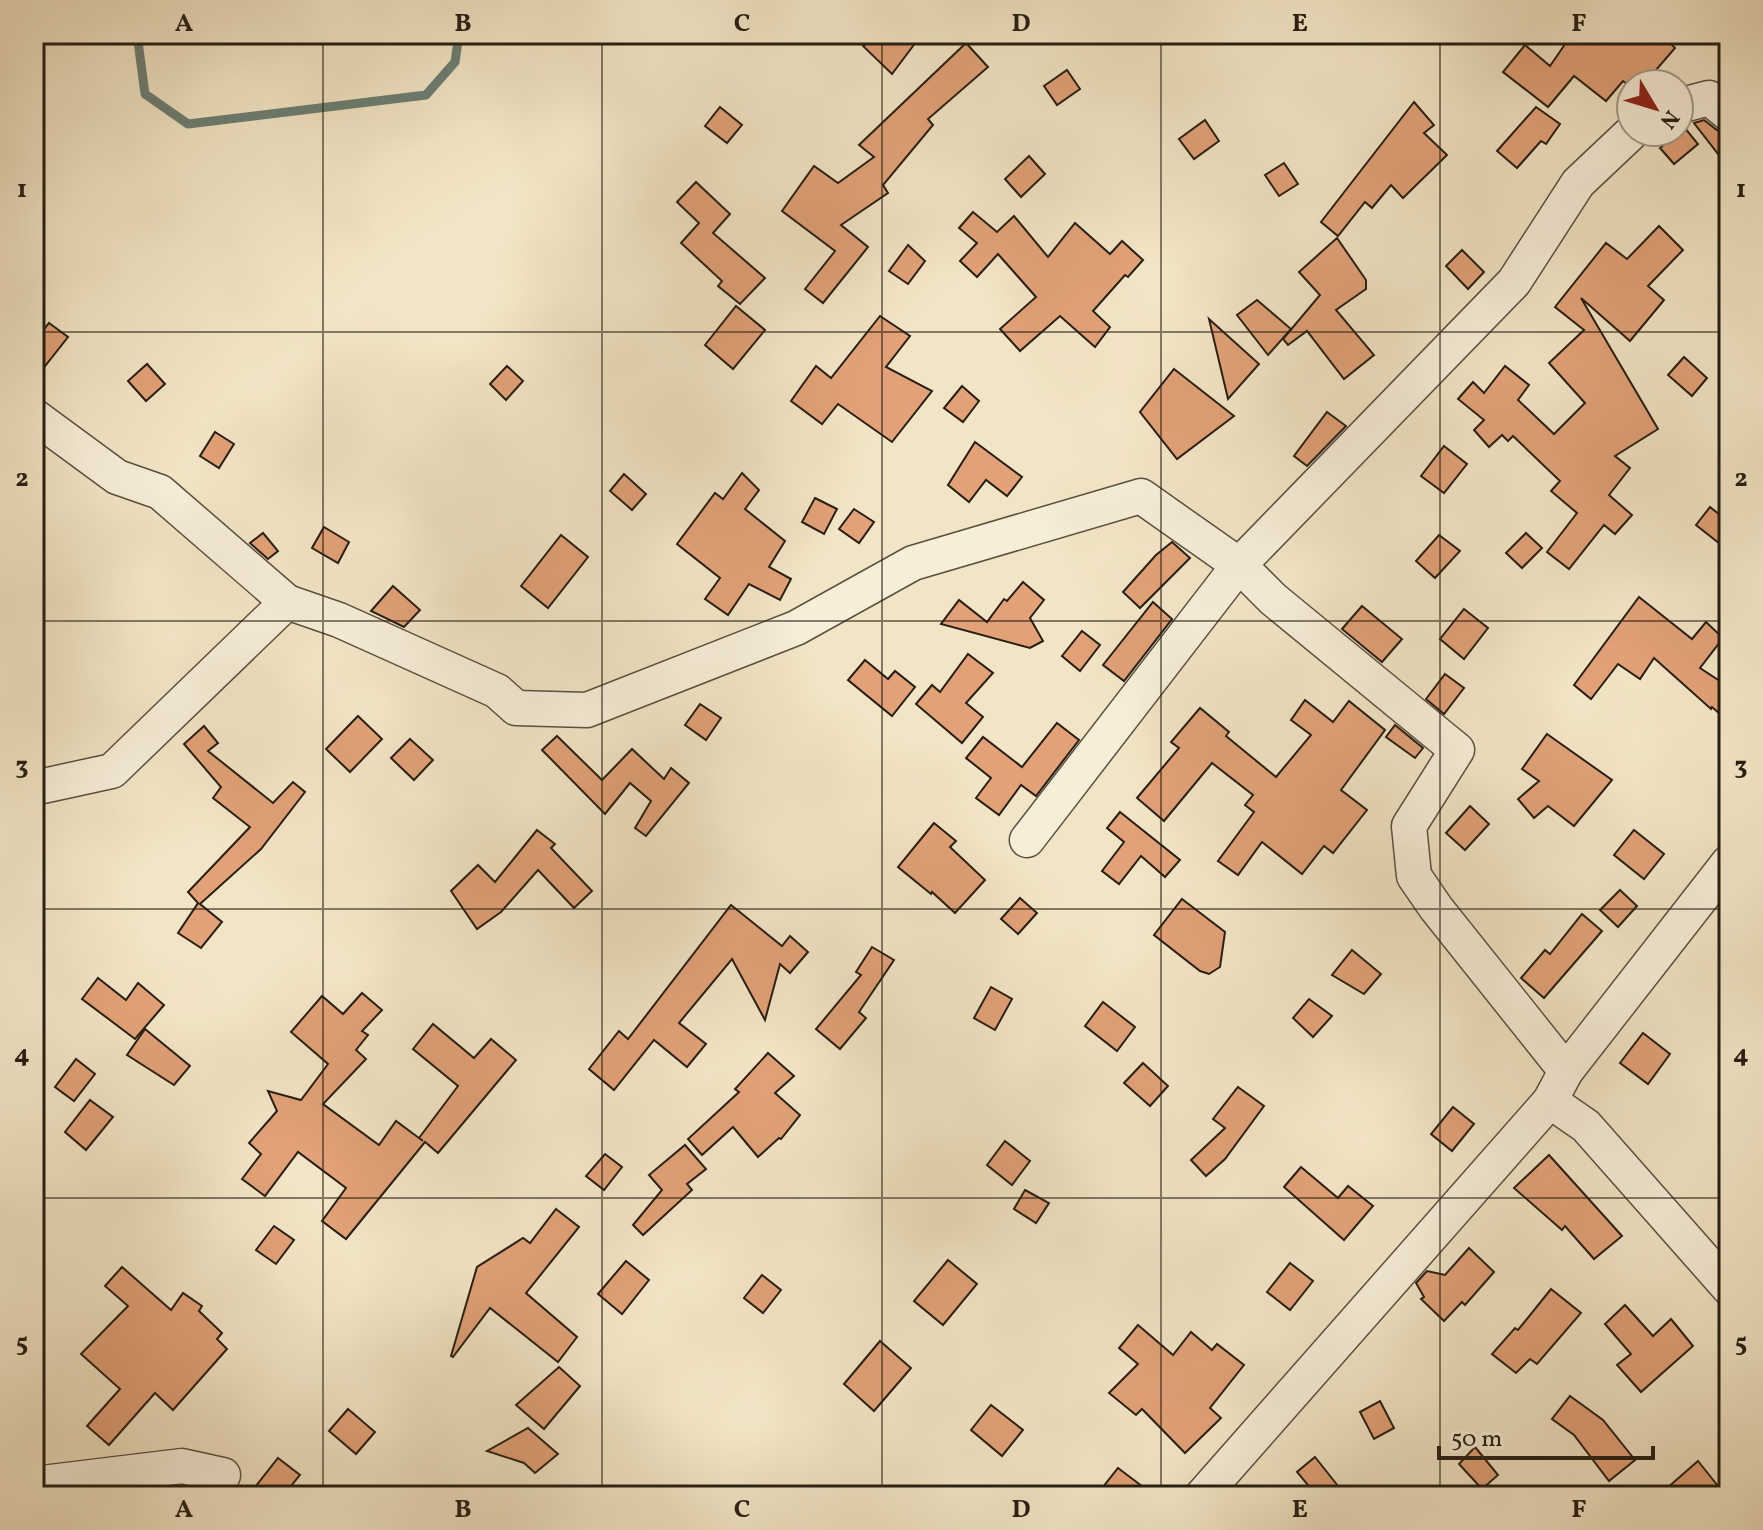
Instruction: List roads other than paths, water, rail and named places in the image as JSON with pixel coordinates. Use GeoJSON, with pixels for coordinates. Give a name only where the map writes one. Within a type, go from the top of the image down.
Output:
{"type":"FeatureCollection","features":[{"type":"Feature","properties":{"kind":"street"},"geometry":{"type":"LineString","coordinates":[[1695,102],[1709,98],[1729,114]]}},
{"type":"Feature","properties":{"kind":"street"},"geometry":{"type":"LineString","coordinates":[[1027,840],[1239,565],[1514,282],[1578,183],[1615,148]]}},
{"type":"Feature","properties":{"kind":"street"},"geometry":{"type":"LineString","coordinates":[[34,416],[117,477],[160,492],[287,602],[339,620],[497,691],[516,708],[587,710],[796,628],[913,563],[1141,496],[1239,565],[1273,599],[1457,750],[1409,826],[1414,876],[1586,1126],[1729,1288]]}},
{"type":"Feature","properties":{"kind":"street"},"geometry":{"type":"LineString","coordinates":[[34,788],[112,771],[287,602]]}},
{"type":"Feature","properties":{"kind":"street"},"geometry":{"type":"LineString","coordinates":[[1202,1496],[1558,1086],[1729,862]]}},
{"type":"Feature","properties":{"kind":"street"},"geometry":{"type":"LineString","coordinates":[[34,1484],[182,1466],[223,1475],[212,1496]]}},
{"type":"Feature","properties":{"kind":"waterway"},"geometry":{"type":"LineString","coordinates":[[137,34],[145,94],[188,124],[426,95],[455,62],[459,34]]}}]}
